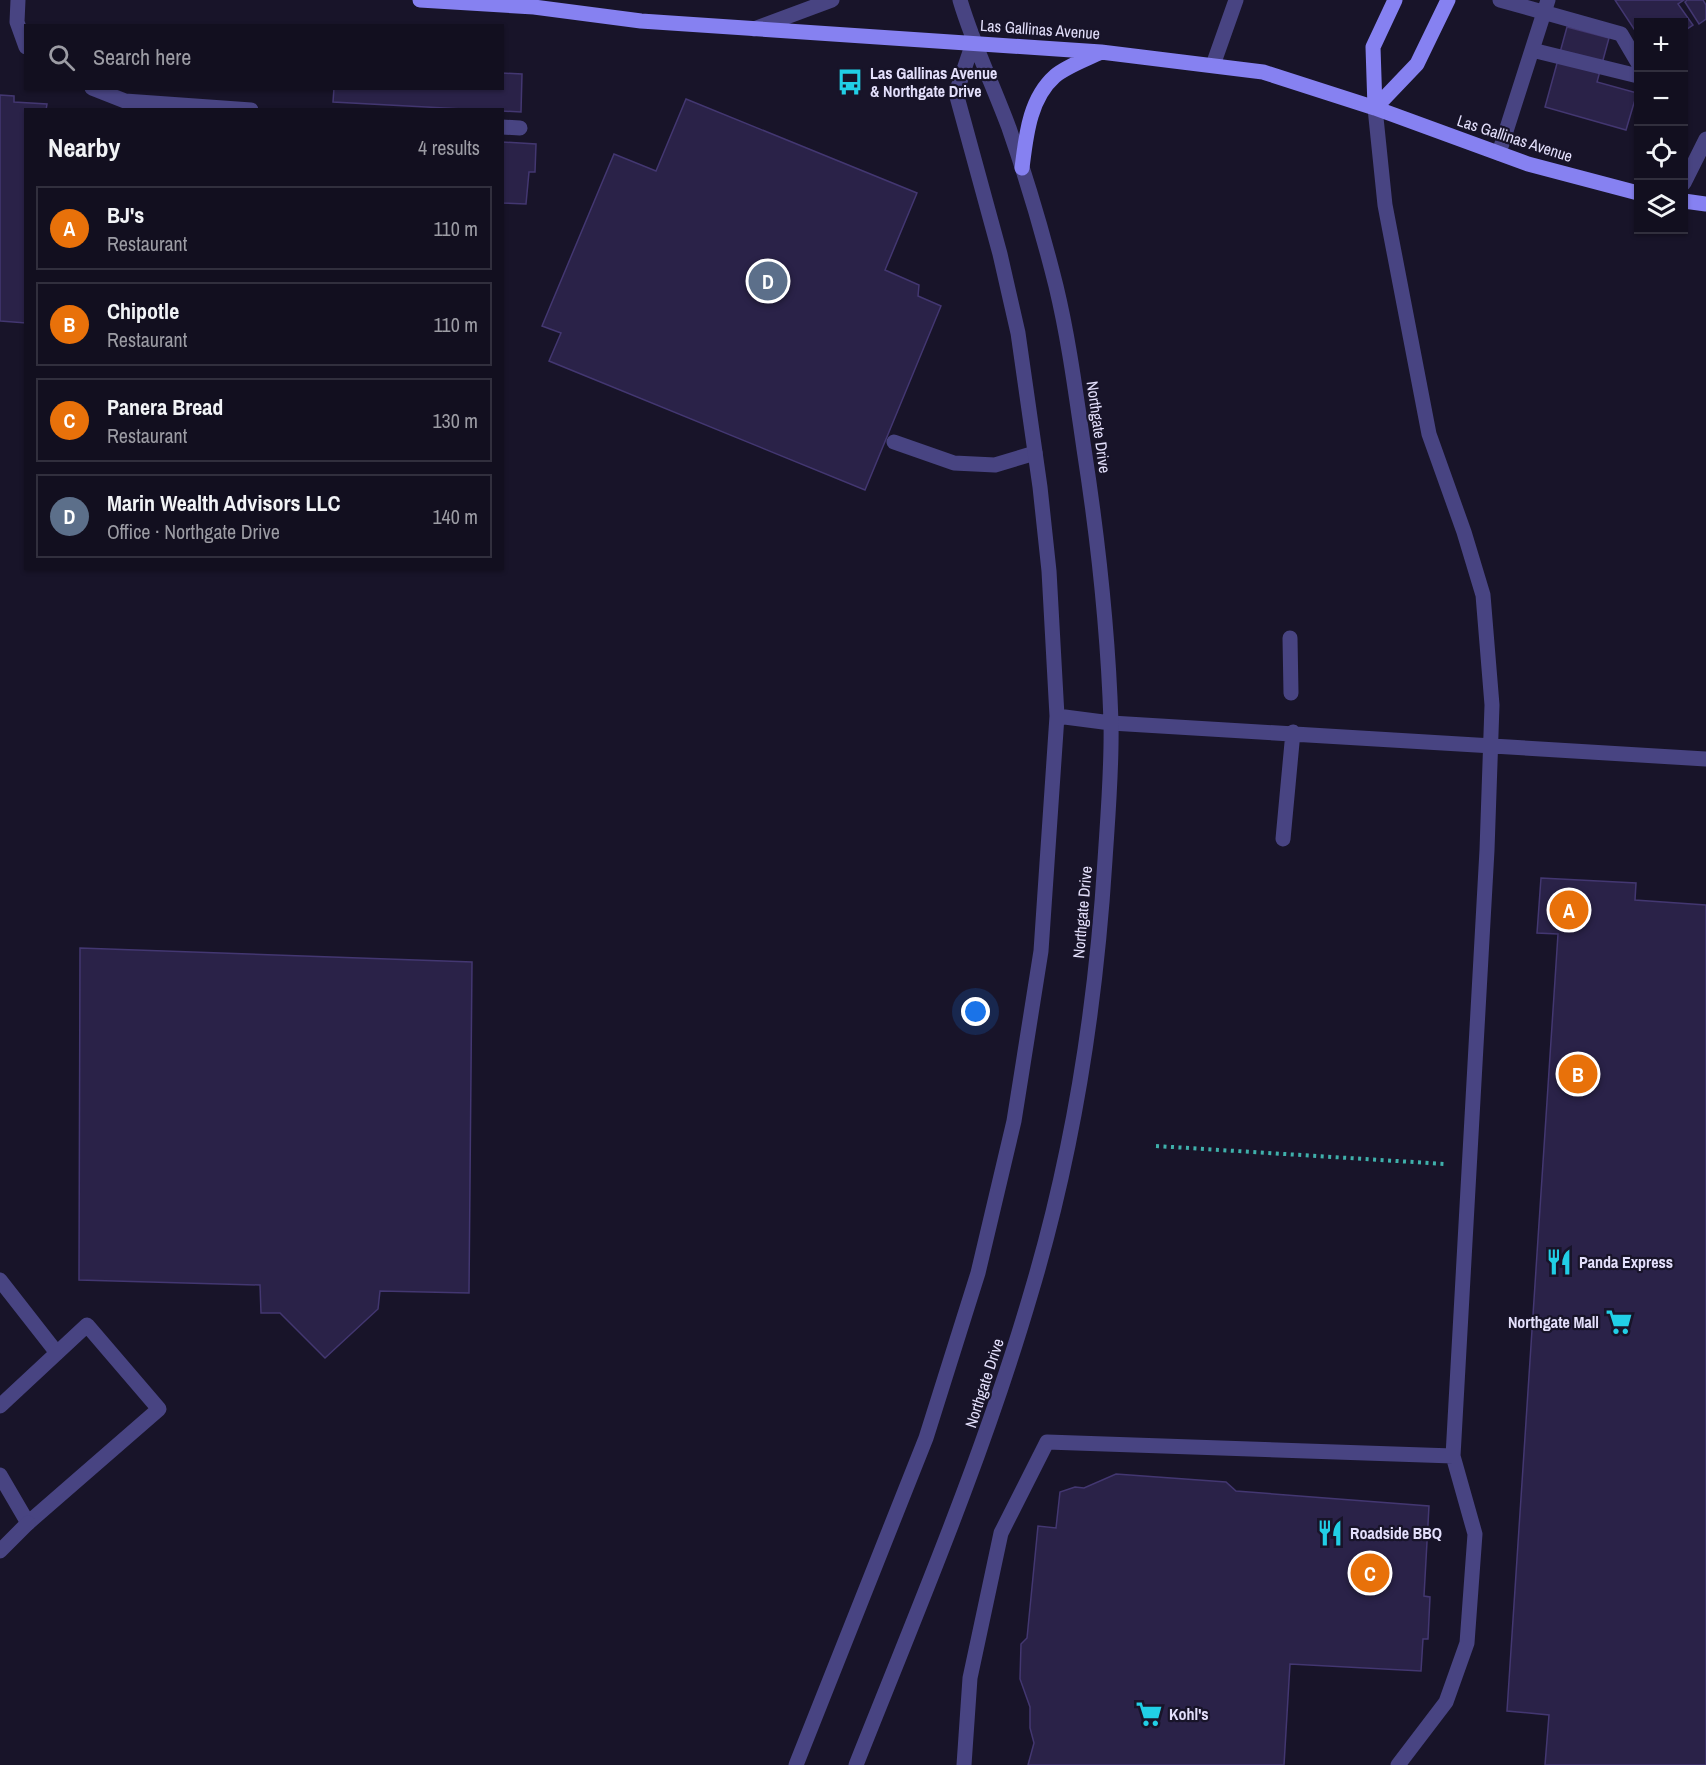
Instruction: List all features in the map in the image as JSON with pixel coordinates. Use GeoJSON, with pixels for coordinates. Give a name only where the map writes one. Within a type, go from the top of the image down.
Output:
{"type":"FeatureCollection","features":[{"type":"Feature","properties":{"kind":"main road","name":"Las Gallinas Avenue"},"geometry":{"type":"LineString","coordinates":[[420,0],[534,7],[641,21],[1101,52],[1263,72],[1375,108],[1499,153],[1634,193]]}},
{"type":"Feature","properties":{"kind":"main road"},"geometry":{"type":"LineString","coordinates":[[1375,108],[1373,47],[1395,0]]}},
{"type":"Feature","properties":{"kind":"main road"},"geometry":{"type":"LineString","coordinates":[[1375,108],[1417,64],[1448,0]]}},
{"type":"Feature","properties":{"kind":"main road"},"geometry":{"type":"LineString","coordinates":[[1022,168],[1028,128],[1035,105],[1054,76],[1101,52]]}},
{"type":"Feature","properties":{"kind":"main road"},"geometry":{"type":"LineString","coordinates":[[1688,202],[1706,204]]}},
{"type":"Feature","properties":{"kind":"street"},"geometry":{"type":"LineString","coordinates":[[18,0],[17,22],[24,41]]}},
{"type":"Feature","properties":{"kind":"street"},"geometry":{"type":"LineString","coordinates":[[754,29],[832,0]]}},
{"type":"Feature","properties":{"kind":"street","name":"Northgate Drive"},"geometry":{"type":"LineString","coordinates":[[856,1765],[978,1457],[1033,1288],[1069,1131],[1097,957],[1109,800],[1111,723],[1096,525],[1074,376],[1056,286],[1022,168],[996,95],[973,43],[960,0]]}},
{"type":"Feature","properties":{"kind":"street"},"geometry":{"type":"LineString","coordinates":[[1213,65],[1236,0]]}},
{"type":"Feature","properties":{"kind":"street"},"geometry":{"type":"LineString","coordinates":[[1500,0],[1546,6],[1622,34],[1634,56]]}},
{"type":"Feature","properties":{"kind":"street"},"geometry":{"type":"LineString","coordinates":[[1499,153],[1546,6]]}},
{"type":"Feature","properties":{"kind":"street"},"geometry":{"type":"LineString","coordinates":[[796,1765],[926,1438],[978,1273],[1018,1098],[1041,951],[1057,717],[1049,571],[1018,333],[1000,254],[956,93],[973,43]]}},
{"type":"Feature","properties":{"kind":"street"},"geometry":{"type":"LineString","coordinates":[[1532,50],[1634,75]]}},
{"type":"Feature","properties":{"kind":"street"},"geometry":{"type":"LineString","coordinates":[[97,90],[125,101],[223,108]]}},
{"type":"Feature","properties":{"kind":"street"},"geometry":{"type":"LineString","coordinates":[[1375,108],[1385,205],[1429,434],[1464,532],[1483,595],[1492,705],[1492,745],[1453,1456],[1475,1534],[1467,1643],[1446,1702],[1398,1765]]}},
{"type":"Feature","properties":{"kind":"street"},"geometry":{"type":"LineString","coordinates":[[504,127],[520,128]]}},
{"type":"Feature","properties":{"kind":"street"},"geometry":{"type":"LineString","coordinates":[[1685,180],[1706,139]]}},
{"type":"Feature","properties":{"kind":"street"},"geometry":{"type":"LineString","coordinates":[[894,442],[954,463],[995,465],[1035,453]]}},
{"type":"Feature","properties":{"kind":"street"},"geometry":{"type":"LineString","coordinates":[[1290,638],[1291,693]]}},
{"type":"Feature","properties":{"kind":"street"},"geometry":{"type":"LineString","coordinates":[[1057,717],[1111,723],[1293,732],[1706,759]]}},
{"type":"Feature","properties":{"kind":"street"},"geometry":{"type":"LineString","coordinates":[[1283,839],[1293,732]]}},
{"type":"Feature","properties":{"kind":"street"},"geometry":{"type":"LineString","coordinates":[[0,1280],[57,1353]]}},
{"type":"Feature","properties":{"kind":"street"},"geometry":{"type":"LineString","coordinates":[[0,1406],[87,1325],[159,1409],[28,1523],[0,1551]]}},
{"type":"Feature","properties":{"kind":"street"},"geometry":{"type":"LineString","coordinates":[[964,1765],[970,1678],[1001,1533],[1047,1442],[1453,1456]]}},
{"type":"Feature","properties":{"kind":"street"},"geometry":{"type":"LineString","coordinates":[[0,1475],[28,1523]]}},
{"type":"Feature","properties":{"kind":"path"},"geometry":{"type":"LineString","coordinates":[[1156,1146],[1470,1166]]}},
{"type":"Feature","properties":{"kind":"building"},"geometry":{"type":"Polygon","coordinates":[[[1615,0],[1684,0],[1678,4],[1688,18],[1634,18],[1634,29],[1615,0]]]}},
{"type":"Feature","properties":{"kind":"building"},"geometry":{"type":"Polygon","coordinates":[[[1703,0],[1706,5],[1706,19],[1699,24],[1685,2],[1703,0]]]}},
{"type":"Feature","properties":{"kind":"building"},"geometry":{"type":"Polygon","coordinates":[[[1688,18],[1693,25],[1688,28],[1688,18]]]}},
{"type":"Feature","properties":{"kind":"building"},"geometry":{"type":"Polygon","coordinates":[[[1567,27],[1609,38],[1597,82],[1634,92],[1634,103],[1626,130],[1545,107],[1567,27]]]}},
{"type":"Feature","properties":{"kind":"building"},"geometry":{"type":"Polygon","coordinates":[[[504,73],[522,74],[521,112],[504,111],[504,108],[446,108],[333,102],[334,90],[504,90],[504,73]]]}},
{"type":"Feature","properties":{"kind":"building"},"geometry":{"type":"Polygon","coordinates":[[[0,95],[14,96],[14,102],[47,104],[46,108],[24,108],[24,323],[0,321],[0,95]]]}},
{"type":"Feature","properties":{"kind":"building"},"geometry":{"type":"Polygon","coordinates":[[[686,99],[917,193],[885,270],[919,285],[918,296],[941,306],[865,490],[549,361],[561,333],[542,326],[614,154],[656,171],[686,99]]]}},
{"type":"Feature","properties":{"kind":"building"},"geometry":{"type":"Polygon","coordinates":[[[504,142],[536,144],[535,172],[529,172],[526,204],[504,203],[504,142]]]}},
{"type":"Feature","properties":{"kind":"building","name":"Northgate Mall"},"geometry":{"type":"Polygon","coordinates":[[[1541,878],[1636,883],[1635,900],[1706,905],[1706,1765],[1545,1765],[1549,1715],[1507,1711],[1558,934],[1537,933],[1541,878]]]}},
{"type":"Feature","properties":{"kind":"building"},"geometry":{"type":"Polygon","coordinates":[[[80,948],[472,962],[469,1293],[380,1291],[378,1309],[325,1358],[280,1313],[261,1313],[260,1285],[79,1280],[80,948]]]}},
{"type":"Feature","properties":{"kind":"building"},"geometry":{"type":"Polygon","coordinates":[[[1116,1474],[1226,1482],[1236,1491],[1429,1506],[1424,1596],[1430,1597],[1428,1639],[1423,1639],[1421,1671],[1290,1664],[1284,1765],[1028,1765],[1034,1743],[1030,1728],[1030,1707],[1020,1679],[1021,1644],[1027,1638],[1038,1526],[1056,1528],[1060,1492],[1075,1487],[1084,1488],[1116,1474]]]}},
{"type":"Feature","properties":{"kind":"place","name":"Las Gallinas Avenue & Northgate Drive"},"geometry":{"type":"Point","coordinates":[850,82]}},
{"type":"Feature","properties":{"kind":"place","name":"Marin Wealth Advisors LLC"},"geometry":{"type":"Point","coordinates":[768,281]}},
{"type":"Feature","properties":{"kind":"place","name":"BJ's"},"geometry":{"type":"Point","coordinates":[1569,910]}},
{"type":"Feature","properties":{"kind":"place","name":"Chipotle"},"geometry":{"type":"Point","coordinates":[1578,1074]}},
{"type":"Feature","properties":{"kind":"place","name":"Panda Express"},"geometry":{"type":"Point","coordinates":[1559,1262]}},
{"type":"Feature","properties":{"kind":"place","name":"Northgate Mall"},"geometry":{"type":"Point","coordinates":[1619,1322]}},
{"type":"Feature","properties":{"kind":"place","name":"Roadside BBQ"},"geometry":{"type":"Point","coordinates":[1330,1533]}},
{"type":"Feature","properties":{"kind":"place","name":"Panera Bread"},"geometry":{"type":"Point","coordinates":[1370,1573]}},
{"type":"Feature","properties":{"kind":"place","name":"Kohl's"},"geometry":{"type":"Point","coordinates":[1149,1714]}}]}
